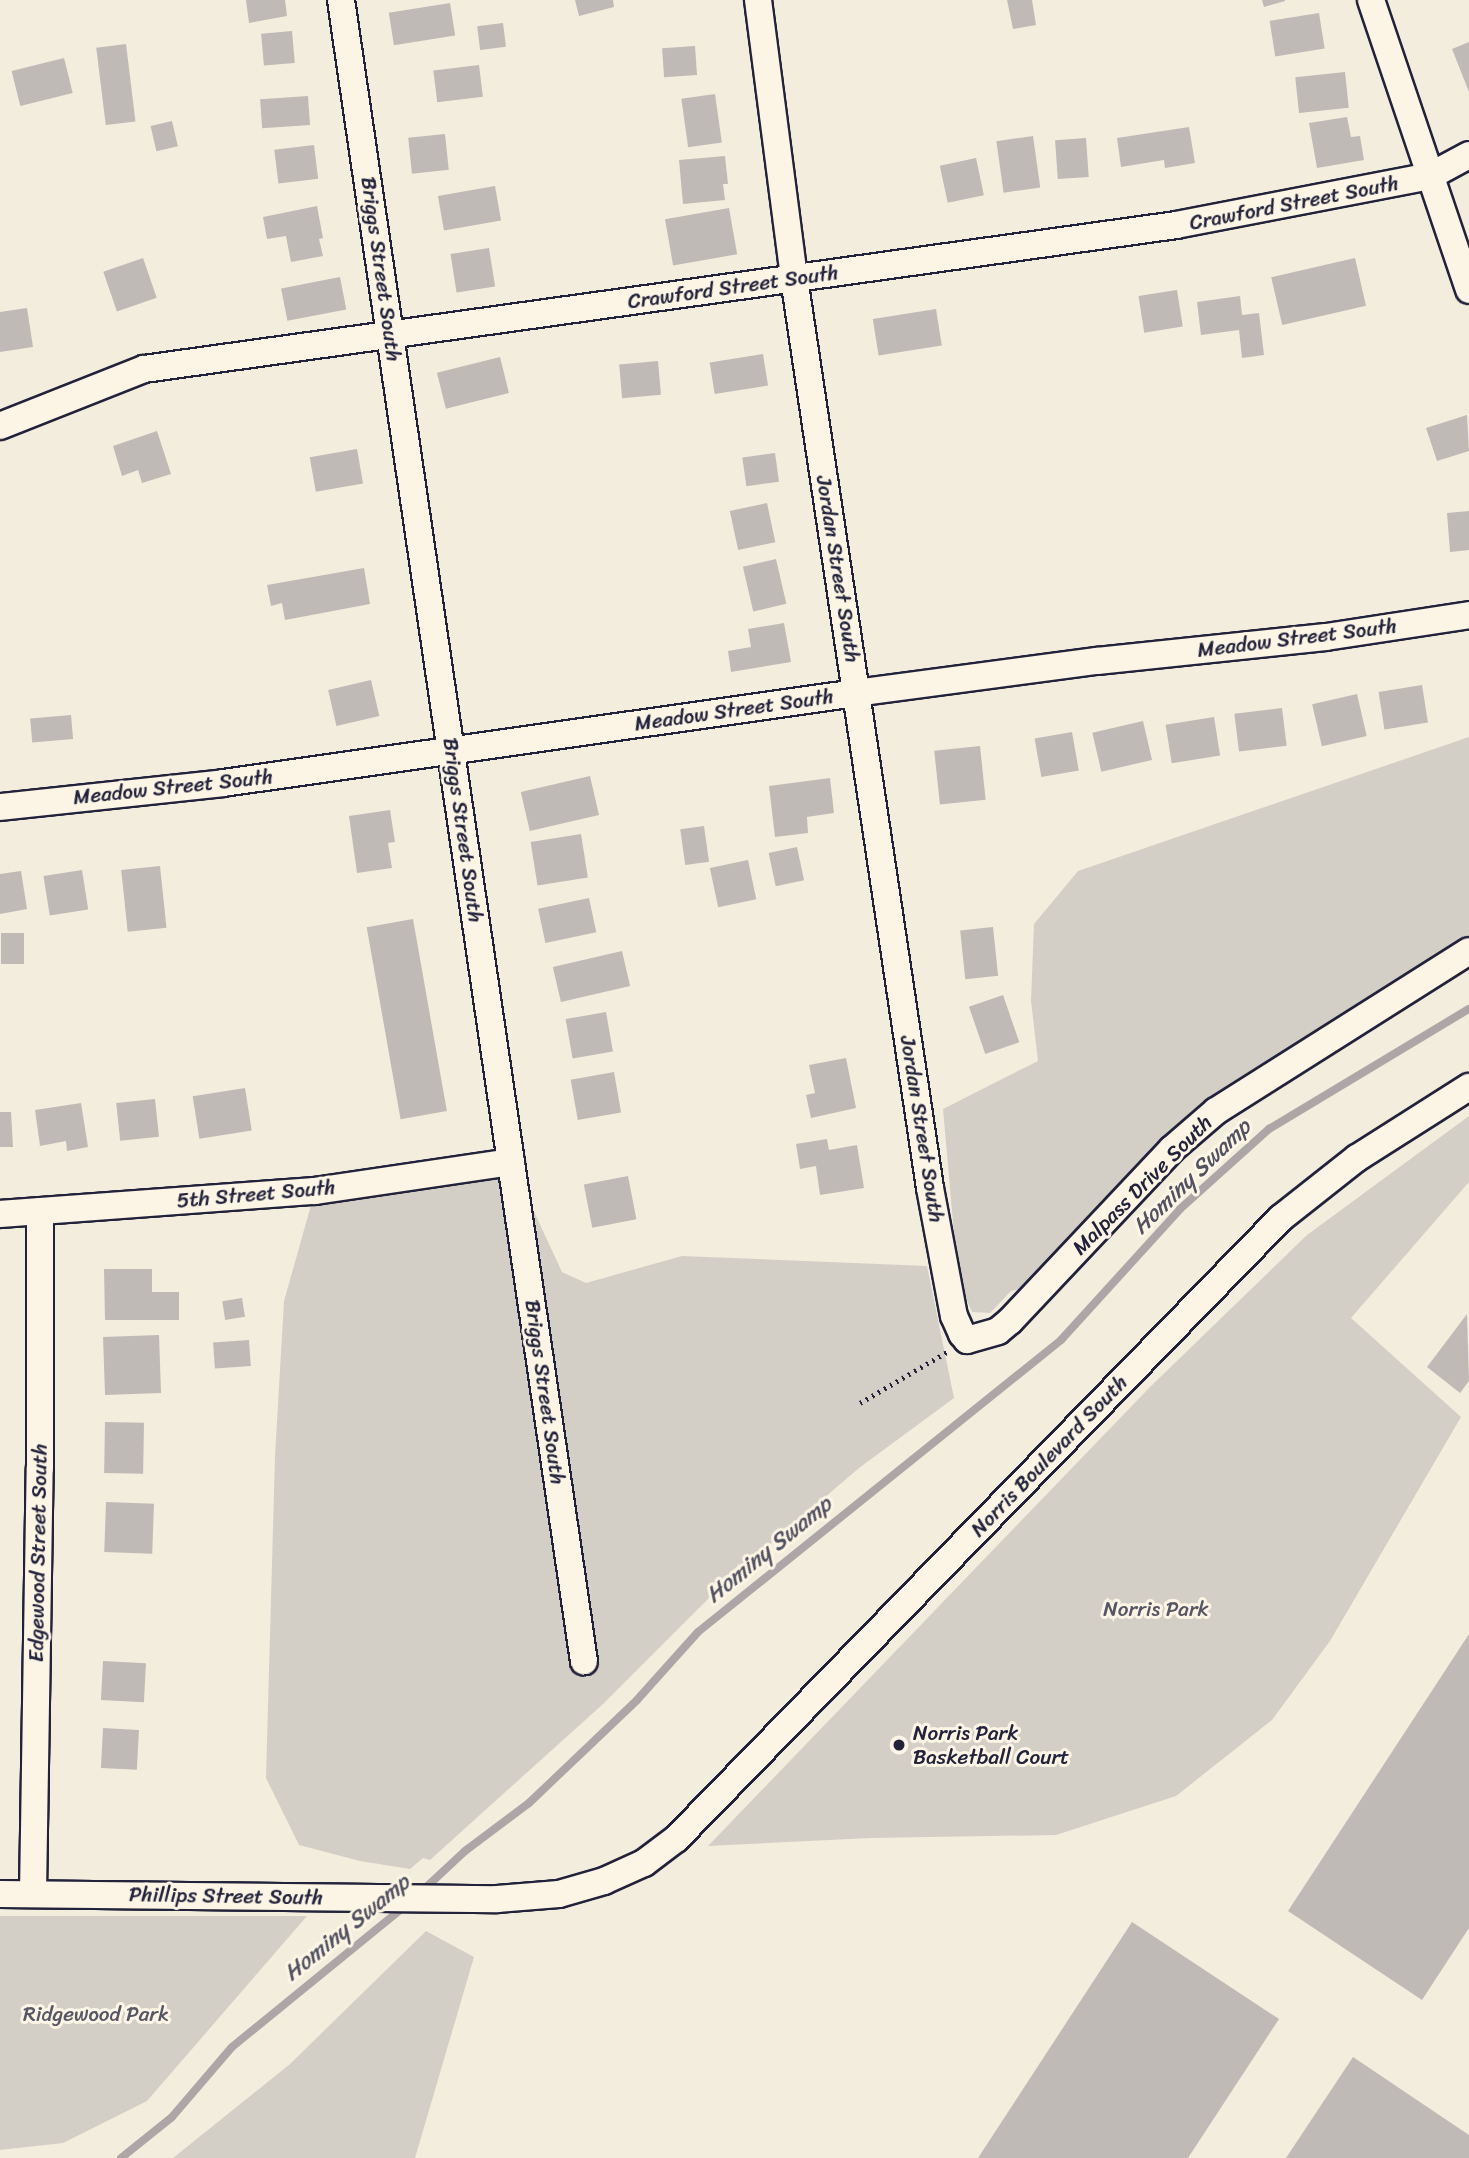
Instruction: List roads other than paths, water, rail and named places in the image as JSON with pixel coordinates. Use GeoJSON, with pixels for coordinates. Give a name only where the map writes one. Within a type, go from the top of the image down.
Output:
{"type":"FeatureCollection","features":[{"type":"Feature","properties":{"kind":"street","name":"Briggs Street South"},"geometry":{"type":"LineString","coordinates":[[341,0],[584,1661]]}},
{"type":"Feature","properties":{"kind":"street","name":"Jordan Street South"},"geometry":{"type":"LineString","coordinates":[[758,0],[794,278],[930,1188],[954,1316],[967,1340]]}},
{"type":"Feature","properties":{"kind":"street"},"geometry":{"type":"LineString","coordinates":[[1371,0],[1469,290]]}},
{"type":"Feature","properties":{"kind":"street","name":"Crawford Street South"},"geometry":{"type":"LineString","coordinates":[[0,426],[144,369],[391,337],[1176,225],[1369,190],[1430,176],[1469,155]]}},
{"type":"Feature","properties":{"kind":"street","name":"Meadow Street South"},"geometry":{"type":"LineString","coordinates":[[0,807],[223,783],[856,693],[1097,661],[1326,637],[1469,615]]}},
{"type":"Feature","properties":{"kind":"street","name":"Malpass Drive South"},"geometry":{"type":"LineString","coordinates":[[967,1340],[998,1331],[1010,1321],[1171,1150],[1216,1111],[1469,951]]}},
{"type":"Feature","properties":{"kind":"street","name":"Norris Boulevard South"},"geometry":{"type":"LineString","coordinates":[[654,1856],[676,1839],[1281,1218],[1357,1158],[1469,1087]]}},
{"type":"Feature","properties":{"kind":"street","name":"5th Street South"},"geometry":{"type":"LineString","coordinates":[[0,1214],[315,1191],[511,1162]]}},
{"type":"Feature","properties":{"kind":"street","name":"Edgewood Street South"},"geometry":{"type":"LineString","coordinates":[[33,1894],[40,1468],[40,1211]]}},
{"type":"Feature","properties":{"kind":"street","name":"Phillips Street South"},"geometry":{"type":"LineString","coordinates":[[0,1894],[498,1899],[559,1894],[604,1881],[654,1856]]}},
{"type":"Feature","properties":{"kind":"waterway","name":"Hominy Swamp"},"geometry":{"type":"LineString","coordinates":[[421,1892],[465,1851],[529,1803],[637,1700],[698,1632],[1061,1340],[1180,1209],[1269,1129],[1469,1009]]}},
{"type":"Feature","properties":{"kind":"waterway","name":"Hominy Swamp"},"geometry":{"type":"LineString","coordinates":[[121,2158],[172,2117],[232,2047],[406,1905]]}},
{"type":"Feature","properties":{"kind":"place","name":"Norris Park Basketball Court"},"geometry":{"type":"Point","coordinates":[899,1745]}},
{"type":"Feature","properties":{"kind":"park label","name":"Norris Park"},"geometry":{"type":"Point","coordinates":[1156,1609]}},
{"type":"Feature","properties":{"kind":"park label","name":"Ridgewood Park"},"geometry":{"type":"Point","coordinates":[96,2014]}}]}
